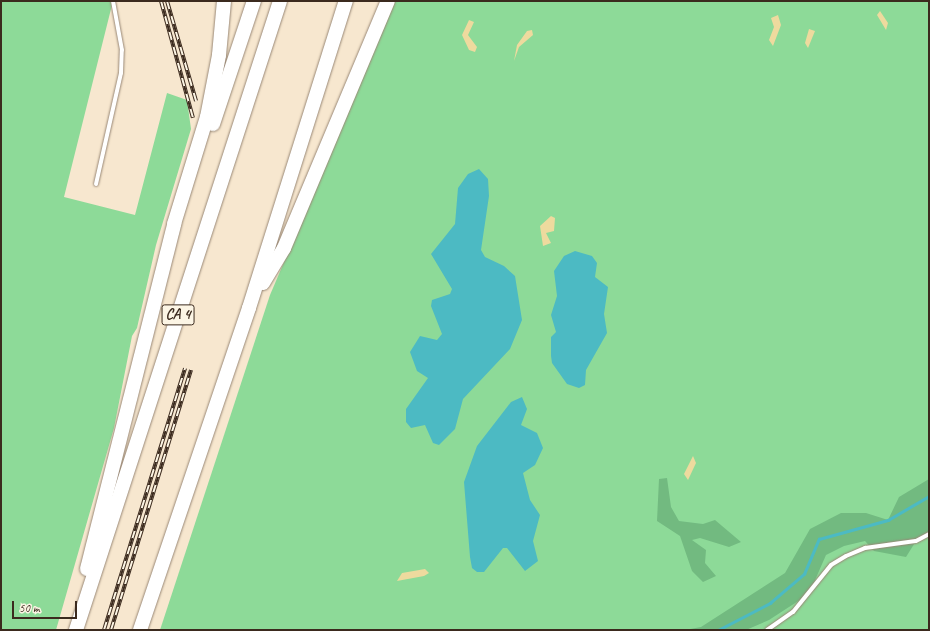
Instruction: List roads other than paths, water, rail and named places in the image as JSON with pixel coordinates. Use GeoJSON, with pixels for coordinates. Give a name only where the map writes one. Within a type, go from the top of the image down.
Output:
{"type":"FeatureCollection","features":[{"type":"Feature","properties":{"kind":"highway"},"geometry":{"type":"LineString","coordinates":[[72,630],[165,262],[208,110],[224,1]]}},
{"type":"Feature","properties":{"kind":"highway"},"geometry":{"type":"LineString","coordinates":[[165,262],[254,1]]}},
{"type":"Feature","properties":{"kind":"highway","name":"CA 4"},"geometry":{"type":"LineString","coordinates":[[76,630],[280,1]]}},
{"type":"Feature","properties":{"kind":"highway"},"geometry":{"type":"LineString","coordinates":[[140,630],[249,308],[346,1]]}},
{"type":"Feature","properties":{"kind":"highway"},"geometry":{"type":"LineString","coordinates":[[249,308],[284,248],[388,1]]}},
{"type":"Feature","properties":{"kind":"lane"},"geometry":{"type":"LineString","coordinates":[[96,184],[121,73],[122,50],[114,2]]}},
{"type":"Feature","properties":{"kind":"lane"},"geometry":{"type":"LineString","coordinates":[[766,630],[793,612],[831,565],[846,556],[865,548],[901,545],[929,534]]}},
{"type":"Feature","properties":{"kind":"water"},"geometry":{"type":"Polygon","coordinates":[[[479,169],[488,179],[489,196],[481,250],[485,257],[504,266],[515,276],[522,320],[510,349],[463,399],[455,429],[439,445],[433,443],[425,425],[411,428],[406,422],[406,409],[428,378],[417,371],[410,352],[420,336],[437,340],[442,334],[431,306],[432,300],[450,294],[452,289],[431,254],[455,224],[458,188],[468,174],[479,169]]]}},
{"type":"Feature","properties":{"kind":"water"},"geometry":{"type":"Polygon","coordinates":[[[575,251],[592,256],[597,263],[595,277],[608,287],[604,314],[607,333],[586,370],[585,385],[579,388],[567,384],[552,363],[551,356],[551,337],[556,332],[551,315],[557,296],[554,271],[564,256],[575,251]]]}},
{"type":"Feature","properties":{"kind":"water"},"geometry":{"type":"Polygon","coordinates":[[[522,397],[527,409],[521,425],[537,433],[543,448],[535,465],[523,473],[530,500],[540,515],[533,541],[538,561],[525,571],[507,548],[503,548],[484,572],[477,572],[472,568],[470,557],[464,482],[477,446],[511,402],[522,397]]]}},
{"type":"Feature","properties":{"kind":"waterway"},"geometry":{"type":"LineString","coordinates":[[718,630],[770,603],[804,574],[819,539],[888,520],[929,496]]}},
{"type":"Feature","properties":{"kind":"railway"},"geometry":{"type":"LineString","coordinates":[[161,1],[193,118]]}},
{"type":"Feature","properties":{"kind":"railway"},"geometry":{"type":"LineString","coordinates":[[167,1],[196,101]]}},
{"type":"Feature","properties":{"kind":"railway"},"geometry":{"type":"LineString","coordinates":[[104,630],[185,368]]}},
{"type":"Feature","properties":{"kind":"railway"},"geometry":{"type":"LineString","coordinates":[[111,630],[191,370]]}}]}
